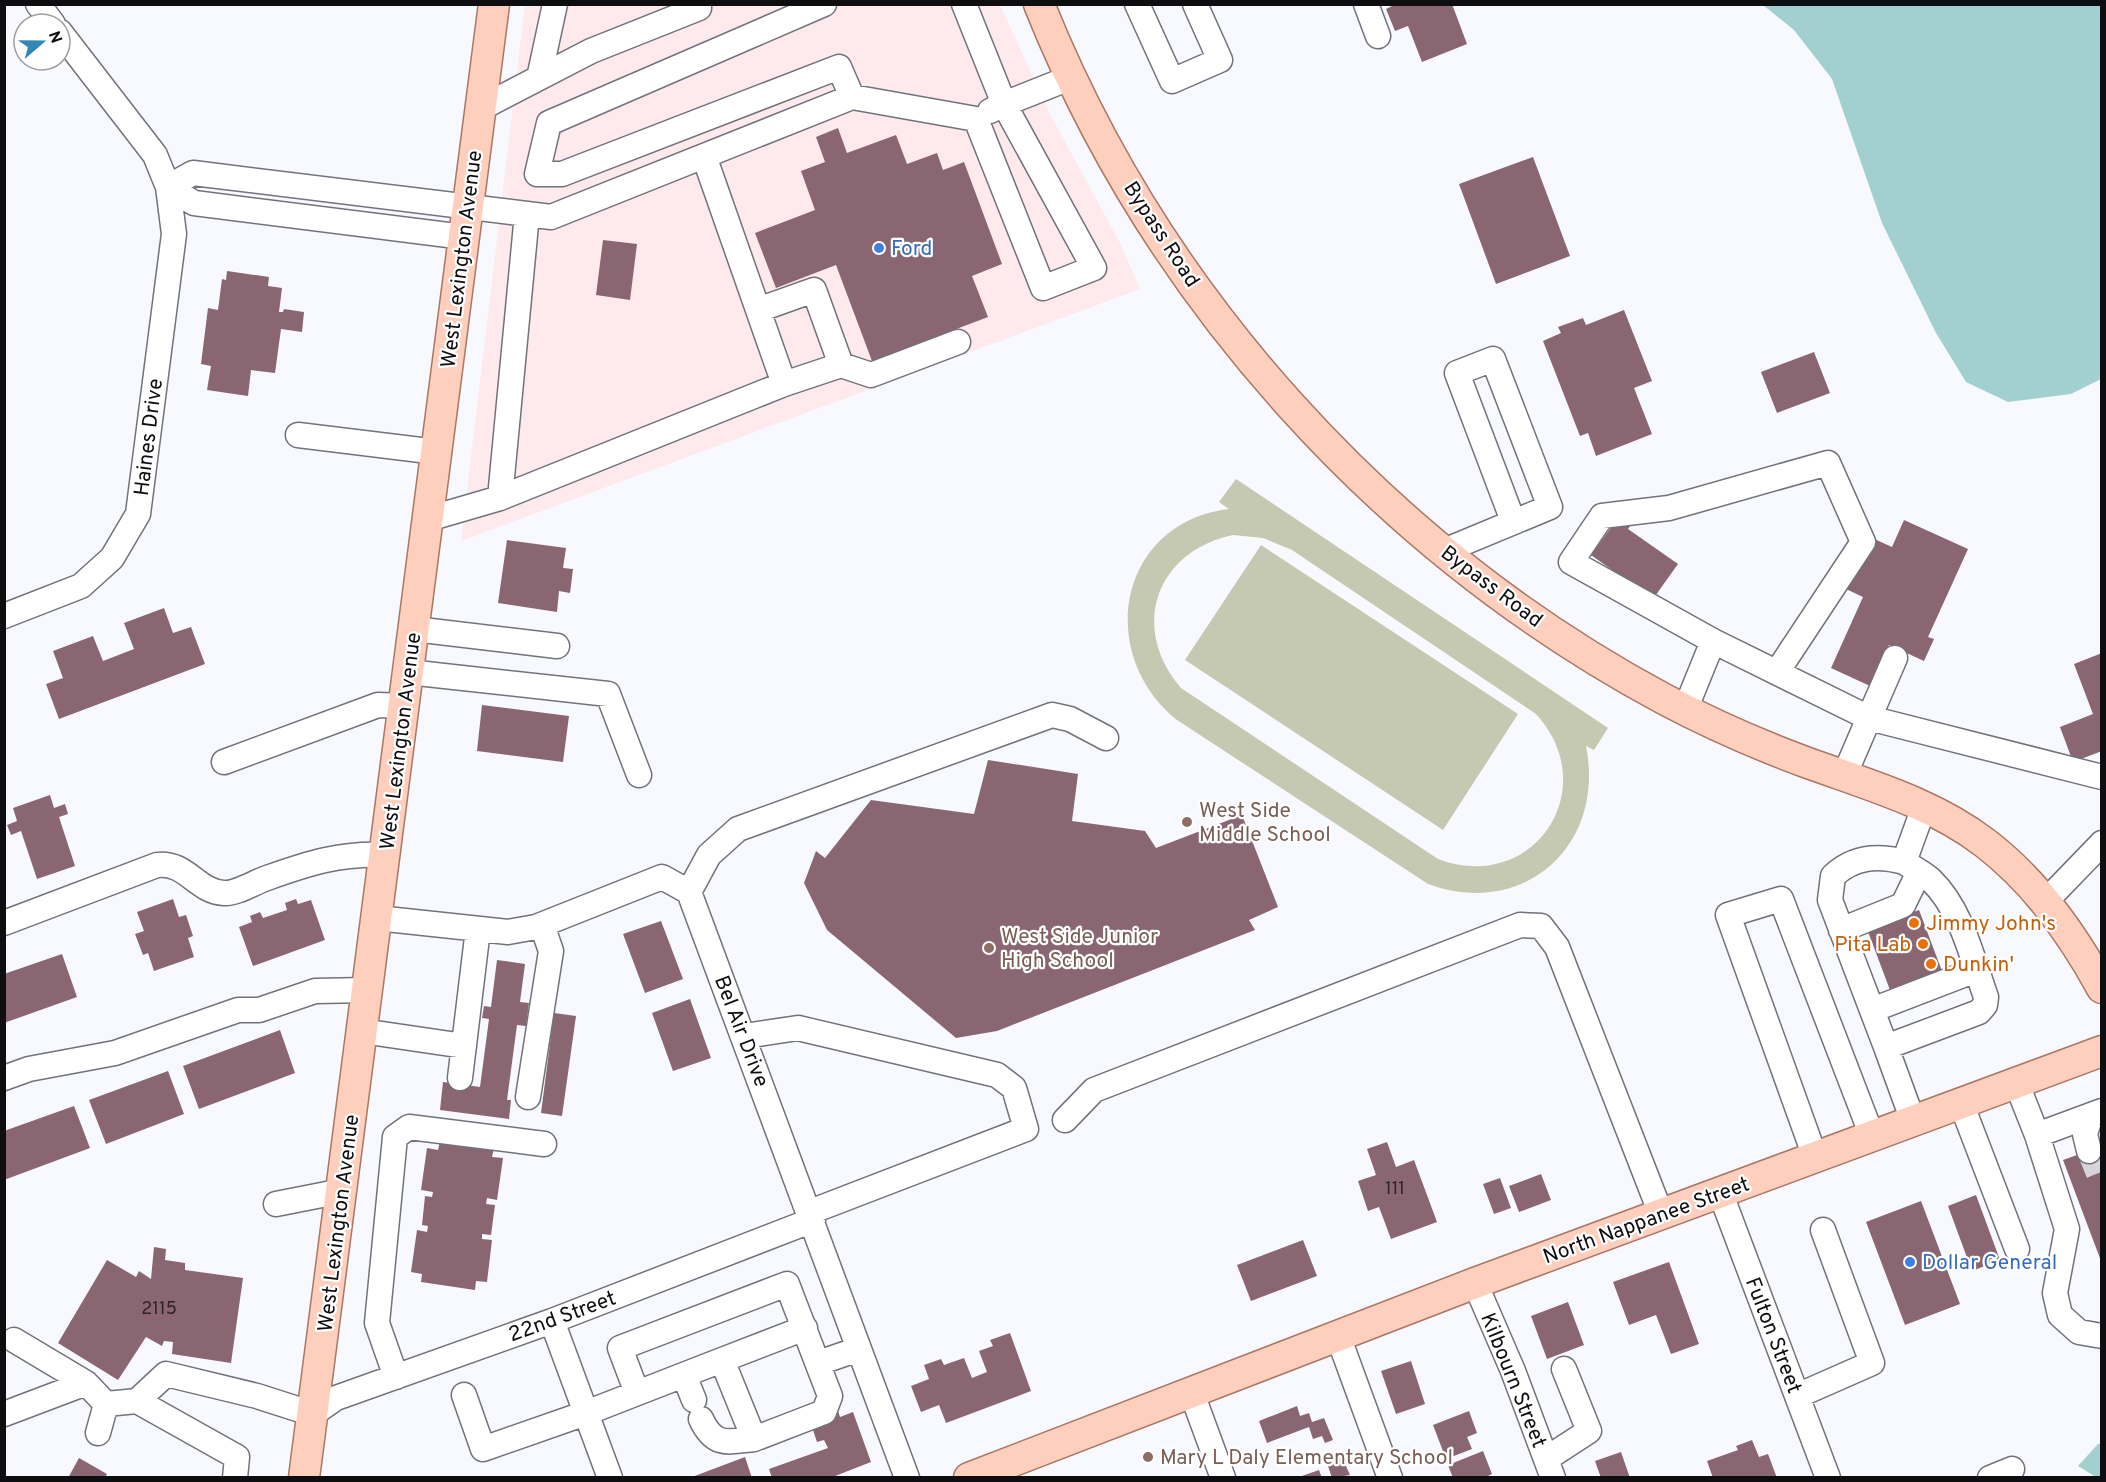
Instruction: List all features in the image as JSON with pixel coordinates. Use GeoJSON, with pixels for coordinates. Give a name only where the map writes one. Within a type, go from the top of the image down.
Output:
{"type":"FeatureCollection","features":[{"type":"Feature","properties":{"kind":"main road","name":"West Lexington Avenue"},"geometry":{"type":"LineString","coordinates":[[304,1478],[495,4]]}},
{"type":"Feature","properties":{"kind":"main road","name":"Bypass Road"},"geometry":{"type":"LineString","coordinates":[[1046,6],[1072,77],[1105,141],[1161,236],[1229,331],[1269,381],[1339,456],[1409,523],[1541,625],[1600,662],[1685,710],[1734,734],[1924,807],[1951,820],[1986,843],[2045,902],[2082,952],[2102,988]]}},
{"type":"Feature","properties":{"kind":"main road","name":"North Nappanee Street"},"geometry":{"type":"LineString","coordinates":[[969,1478],[1191,1390],[2102,1051]]}},
{"type":"Feature","properties":{"kind":"street"},"geometry":{"type":"LineString","coordinates":[[539,78],[555,4]]}},
{"type":"Feature","properties":{"kind":"street"},"geometry":{"type":"LineString","coordinates":[[824,4],[549,123],[537,174],[562,174],[839,67],[852,97]]}},
{"type":"Feature","properties":{"kind":"street"},"geometry":{"type":"LineString","coordinates":[[964,4],[1004,104],[1094,268],[1043,288],[976,119]]}},
{"type":"Feature","properties":{"kind":"street"},"geometry":{"type":"LineString","coordinates":[[1137,4],[1172,81],[1220,60],[1195,4]]}},
{"type":"Feature","properties":{"kind":"street"},"geometry":{"type":"LineString","coordinates":[[1366,4],[1378,36]]}},
{"type":"Feature","properties":{"kind":"street"},"geometry":{"type":"LineString","coordinates":[[481,108],[591,51],[699,8]]}},
{"type":"Feature","properties":{"kind":"street","name":"Haines Drive"},"geometry":{"type":"LineString","coordinates":[[4,616],[81,586],[112,558],[138,514],[174,234],[168,187],[155,155],[72,48]]}},
{"type":"Feature","properties":{"kind":"street"},"geometry":{"type":"LineString","coordinates":[[464,237],[194,203],[168,187],[193,173],[551,218],[852,97],[976,119],[1004,104],[1072,77]]}},
{"type":"Feature","properties":{"kind":"street"},"geometry":{"type":"LineString","coordinates":[[704,156],[784,384]]}},
{"type":"Feature","properties":{"kind":"street"},"geometry":{"type":"LineString","coordinates":[[500,498],[527,214]]}},
{"type":"Feature","properties":{"kind":"street"},"geometry":{"type":"LineString","coordinates":[[758,310],[814,290],[841,365]]}},
{"type":"Feature","properties":{"kind":"street"},"geometry":{"type":"LineString","coordinates":[[428,519],[500,498],[784,384],[841,365],[871,375],[958,342]]}},
{"type":"Feature","properties":{"kind":"street"},"geometry":{"type":"LineString","coordinates":[[1444,551],[1550,507],[1493,359],[1457,373],[1513,521]]}},
{"type":"Feature","properties":{"kind":"street"},"geometry":{"type":"LineString","coordinates":[[298,435],[437,452]]}},
{"type":"Feature","properties":{"kind":"street"},"geometry":{"type":"LineString","coordinates":[[1777,672],[1863,542],[1828,463],[1669,508],[1602,516],[1571,562],[1713,641],[1869,718],[2102,777]]}},
{"type":"Feature","properties":{"kind":"street"},"geometry":{"type":"LineString","coordinates":[[414,629],[557,646]]}},
{"type":"Feature","properties":{"kind":"street"},"geometry":{"type":"LineString","coordinates":[[1685,710],[1713,641]]}},
{"type":"Feature","properties":{"kind":"street"},"geometry":{"type":"LineString","coordinates":[[1845,776],[1895,658]]}},
{"type":"Feature","properties":{"kind":"street"},"geometry":{"type":"LineString","coordinates":[[408,672],[608,694],[639,775]]}},
{"type":"Feature","properties":{"kind":"street"},"geometry":{"type":"LineString","coordinates":[[224,762],[378,705],[404,706]]}},
{"type":"Feature","properties":{"kind":"street"},"geometry":{"type":"LineString","coordinates":[[377,918],[508,932],[542,925],[662,877],[689,892],[709,855],[738,829],[1052,715],[1070,719],[1106,738]]}},
{"type":"Feature","properties":{"kind":"street"},"geometry":{"type":"LineString","coordinates":[[1841,930],[1903,905],[1924,807]]}},
{"type":"Feature","properties":{"kind":"street"},"geometry":{"type":"LineString","coordinates":[[2045,902],[2102,843]]}},
{"type":"Feature","properties":{"kind":"street"},"geometry":{"type":"LineString","coordinates":[[4,923],[158,865],[175,865],[207,888],[225,893],[327,858],[353,854],[385,855]]}},
{"type":"Feature","properties":{"kind":"street"},"geometry":{"type":"LineString","coordinates":[[1886,1047],[1979,1012],[1985,1005],[1986,997],[1958,917],[1946,895],[1930,878],[1912,867],[1883,856],[1870,857],[1841,869],[1833,876],[1830,900],[1912,1120]]}},
{"type":"Feature","properties":{"kind":"street","name":"Bel Air Drive"},"geometry":{"type":"LineString","coordinates":[[689,892],[907,1478]]}},
{"type":"Feature","properties":{"kind":"street"},"geometry":{"type":"LineString","coordinates":[[1815,1157],[1728,915],[1780,899],[1872,1136]]}},
{"type":"Feature","properties":{"kind":"street"},"geometry":{"type":"LineString","coordinates":[[528,1097],[551,951],[542,925]]}},
{"type":"Feature","properties":{"kind":"street"},"geometry":{"type":"LineString","coordinates":[[1065,1120],[1094,1090],[1520,925],[1541,926],[1557,947],[1661,1214]]}},
{"type":"Feature","properties":{"kind":"street"},"geometry":{"type":"LineString","coordinates":[[460,1078],[478,929]]}},
{"type":"Feature","properties":{"kind":"street"},"geometry":{"type":"LineString","coordinates":[[1872,1010],[1976,970]]}},
{"type":"Feature","properties":{"kind":"street"},"geometry":{"type":"LineString","coordinates":[[4,1078],[29,1070],[115,1053],[238,1010],[259,1010],[315,991],[367,990]]}},
{"type":"Feature","properties":{"kind":"street","name":"22nd Street"},"geometry":{"type":"LineString","coordinates":[[313,1414],[336,1398],[552,1321],[1026,1129],[1014,1088],[997,1076],[798,1028],[744,1036]]}},
{"type":"Feature","properties":{"kind":"street"},"geometry":{"type":"LineString","coordinates":[[362,1031],[464,1046]]}},
{"type":"Feature","properties":{"kind":"street"},"geometry":{"type":"LineString","coordinates":[[2016,1082],[2037,1135],[2067,1229],[2055,1293],[2060,1315],[2079,1332],[2102,1336]]}},
{"type":"Feature","properties":{"kind":"street"},"geometry":{"type":"LineString","coordinates":[[1961,1103],[2017,1249]]}},
{"type":"Feature","properties":{"kind":"street"},"geometry":{"type":"LineString","coordinates":[[2037,1135],[2096,1113]]}},
{"type":"Feature","properties":{"kind":"street"},"geometry":{"type":"LineString","coordinates":[[2089,1151],[2085,1134],[2096,1113]]}},
{"type":"Feature","properties":{"kind":"street"},"geometry":{"type":"LineString","coordinates":[[396,1377],[376,1323],[395,1137],[409,1127],[544,1144]]}},
{"type":"Feature","properties":{"kind":"street"},"geometry":{"type":"LineString","coordinates":[[276,1204],[342,1191]]}},
{"type":"Feature","properties":{"kind":"street","name":"Fulton Street"},"geometry":{"type":"LineString","coordinates":[[1720,1192],[1828,1478]]}},
{"type":"Feature","properties":{"kind":"street"},"geometry":{"type":"LineString","coordinates":[[1797,1396],[1872,1363],[1823,1230]]}},
{"type":"Feature","properties":{"kind":"street","name":"Kilbourn Street"},"geometry":{"type":"LineString","coordinates":[[1476,1283],[1550,1468]]}},
{"type":"Feature","properties":{"kind":"street"},"geometry":{"type":"LineString","coordinates":[[637,1393],[620,1348],[787,1284],[830,1395],[824,1412],[754,1440],[723,1443],[707,1432],[684,1375]]}},
{"type":"Feature","properties":{"kind":"street"},"geometry":{"type":"LineString","coordinates":[[552,1321],[610,1478]]}},
{"type":"Feature","properties":{"kind":"street"},"geometry":{"type":"LineString","coordinates":[[464,1395],[483,1449],[586,1413],[805,1328]]}},
{"type":"Feature","properties":{"kind":"street"},"geometry":{"type":"LineString","coordinates":[[1338,1336],[1390,1478]]}},
{"type":"Feature","properties":{"kind":"street"},"geometry":{"type":"LineString","coordinates":[[14,1340],[86,1383],[106,1404]]}},
{"type":"Feature","properties":{"kind":"street"},"geometry":{"type":"LineString","coordinates":[[818,1363],[859,1348]]}},
{"type":"Feature","properties":{"kind":"street"},"geometry":{"type":"LineString","coordinates":[[722,1360],[754,1440]]}},
{"type":"Feature","properties":{"kind":"street"},"geometry":{"type":"LineString","coordinates":[[1550,1468],[1589,1431],[1564,1369]]}},
{"type":"Feature","properties":{"kind":"street"},"geometry":{"type":"LineString","coordinates":[[137,1401],[166,1374],[257,1396],[313,1414]]}},
{"type":"Feature","properties":{"kind":"street"},"geometry":{"type":"LineString","coordinates":[[4,1414],[86,1383]]}},
{"type":"Feature","properties":{"kind":"street"},"geometry":{"type":"LineString","coordinates":[[1191,1390],[1223,1478]]}},
{"type":"Feature","properties":{"kind":"street"},"geometry":{"type":"LineString","coordinates":[[106,1404],[137,1401],[237,1457],[235,1478]]}},
{"type":"Feature","properties":{"kind":"street"},"geometry":{"type":"LineString","coordinates":[[98,1433],[106,1404]]}},
{"type":"Feature","properties":{"kind":"shaded area"},"geometry":{"type":"Polygon","coordinates":[[[525,5],[1000,5],[1050,114],[1121,245],[1140,289],[461,541],[525,5]]]}},
{"type":"Feature","properties":{"kind":"green space"},"geometry":{"type":"Polygon","coordinates":[[[1236,479],[1608,728],[1594,750],[1586,746],[1589,782],[1583,815],[1570,843],[1550,866],[1525,882],[1496,891],[1463,892],[1428,884],[1177,720],[1151,692],[1135,661],[1128,627],[1131,594],[1142,564],[1163,538],[1192,519],[1229,509],[1219,502],[1236,479]],[[1233,535],[1207,544],[1185,557],[1169,575],[1159,595],[1154,617],[1156,641],[1165,665],[1181,688],[1438,859],[1473,866],[1503,862],[1529,848],[1548,828],[1560,802],[1563,773],[1555,743],[1536,714],[1292,550],[1263,538],[1233,535]]]}},
{"type":"Feature","properties":{"kind":"green space"},"geometry":{"type":"Polygon","coordinates":[[[1261,545],[1518,714],[1443,830],[1185,660],[1261,545]]]}},
{"type":"Feature","properties":{"kind":"water"},"geometry":{"type":"Polygon","coordinates":[[[1763,5],[2101,5],[2101,379],[2071,394],[2008,402],[1966,382],[1936,333],[1882,223],[1832,79],[1794,30],[1763,5]]]}},
{"type":"Feature","properties":{"kind":"water"},"geometry":{"type":"Polygon","coordinates":[[[2098,1444],[2101,1444],[2101,1477],[2096,1477],[2078,1466],[2098,1444]]]}},
{"type":"Feature","properties":{"kind":"building"},"geometry":{"type":"Polygon","coordinates":[[[1396,4],[1452,4],[1467,44],[1422,62],[1408,26],[1395,31],[1386,9],[1396,4]]]}},
{"type":"Feature","properties":{"kind":"building","name":"Ford"},"geometry":{"type":"Polygon","coordinates":[[[838,128],[847,153],[896,135],[907,164],[937,153],[943,170],[964,162],[1002,264],[972,276],[988,317],[872,361],[836,265],[776,288],[755,233],[815,210],[801,171],[825,162],[816,137],[838,128]]]}},
{"type":"Feature","properties":{"kind":"building"},"geometry":{"type":"Polygon","coordinates":[[[1533,157],[1570,256],[1496,284],[1459,184],[1533,157]]]}},
{"type":"Feature","properties":{"kind":"building"},"geometry":{"type":"Polygon","coordinates":[[[603,240],[637,244],[630,300],[596,295],[603,240]]]}},
{"type":"Feature","properties":{"kind":"building"},"geometry":{"type":"Polygon","coordinates":[[[227,271],[269,277],[268,286],[282,288],[279,312],[283,312],[284,309],[304,312],[302,332],[281,329],[275,373],[251,370],[248,396],[207,390],[211,366],[201,364],[208,308],[218,310],[222,279],[226,280],[227,271]]]}},
{"type":"Feature","properties":{"kind":"building"},"geometry":{"type":"Polygon","coordinates":[[[1624,310],[1652,381],[1634,388],[1652,434],[1596,456],[1588,433],[1580,436],[1543,341],[1561,333],[1558,327],[1583,318],[1586,325],[1624,310]]]}},
{"type":"Feature","properties":{"kind":"building"},"geometry":{"type":"Polygon","coordinates":[[[1814,352],[1830,393],[1777,413],[1761,372],[1814,352]]]}},
{"type":"Feature","properties":{"kind":"building"},"geometry":{"type":"Polygon","coordinates":[[[1620,515],[1632,523],[1628,529],[1678,564],[1653,599],[1591,555],[1620,515]]]}},
{"type":"Feature","properties":{"kind":"building"},"geometry":{"type":"Polygon","coordinates":[[[1904,520],[1968,549],[1928,637],[1934,639],[1924,661],[1889,645],[1870,686],[1831,668],[1863,597],[1846,589],[1870,537],[1892,547],[1904,520]]]}},
{"type":"Feature","properties":{"kind":"building"},"geometry":{"type":"Polygon","coordinates":[[[507,540],[566,548],[563,568],[573,569],[570,593],[559,591],[557,612],[498,603],[507,540]]]}},
{"type":"Feature","properties":{"kind":"building"},"geometry":{"type":"Polygon","coordinates":[[[164,608],[173,633],[191,627],[205,664],[59,719],[46,684],[63,678],[53,651],[93,636],[103,661],[134,649],[124,623],[164,608]]]}},
{"type":"Feature","properties":{"kind":"building"},"geometry":{"type":"Polygon","coordinates":[[[2102,653],[2102,751],[2073,762],[2060,727],[2093,714],[2074,664],[2102,653]]]}},
{"type":"Feature","properties":{"kind":"building"},"geometry":{"type":"Polygon","coordinates":[[[482,705],[569,716],[563,762],[477,751],[482,705]]]}},
{"type":"Feature","properties":{"kind":"building"},"geometry":{"type":"Polygon","coordinates":[[[988,760],[1078,774],[1072,821],[1145,831],[1156,848],[1242,815],[1278,907],[1249,920],[1255,930],[997,1031],[956,1038],[827,930],[804,883],[816,851],[825,858],[871,800],[974,814],[988,760]]]}},
{"type":"Feature","properties":{"kind":"building"},"geometry":{"type":"Polygon","coordinates":[[[50,795],[54,808],[65,804],[68,814],[59,817],[75,866],[37,879],[21,831],[11,835],[7,825],[17,821],[13,808],[50,795]]]}},
{"type":"Feature","properties":{"kind":"building"},"geometry":{"type":"Polygon","coordinates":[[[173,899],[179,917],[186,915],[193,936],[188,938],[194,957],[154,971],[148,953],[143,955],[135,934],[144,931],[137,912],[173,899]]]}},
{"type":"Feature","properties":{"kind":"building"},"geometry":{"type":"Polygon","coordinates":[[[296,899],[298,904],[311,900],[325,940],[253,966],[239,927],[252,922],[250,916],[260,912],[263,918],[287,910],[285,903],[296,899]]]}},
{"type":"Feature","properties":{"kind":"building"},"geometry":{"type":"Polygon","coordinates":[[[1919,910],[1942,971],[1890,990],[1867,929],[1919,910]]]}},
{"type":"Feature","properties":{"kind":"building"},"geometry":{"type":"Polygon","coordinates":[[[661,921],[683,979],[645,993],[623,934],[661,921]]]}},
{"type":"Feature","properties":{"kind":"building"},"geometry":{"type":"Polygon","coordinates":[[[62,954],[77,997],[4,1023],[4,974],[62,954]]]}},
{"type":"Feature","properties":{"kind":"building"},"geometry":{"type":"Polygon","coordinates":[[[497,960],[525,964],[520,1002],[529,1003],[526,1026],[517,1025],[507,1100],[511,1100],[509,1119],[440,1110],[443,1082],[480,1087],[489,1019],[482,1018],[484,1006],[491,1007],[497,960]]]}},
{"type":"Feature","properties":{"kind":"building"},"geometry":{"type":"Polygon","coordinates":[[[690,999],[711,1058],[673,1071],[652,1013],[690,999]]]}},
{"type":"Feature","properties":{"kind":"building"},"geometry":{"type":"Polygon","coordinates":[[[554,1013],[576,1016],[562,1116],[541,1113],[554,1013]]]}},
{"type":"Feature","properties":{"kind":"building"},"geometry":{"type":"Polygon","coordinates":[[[280,1030],[295,1073],[199,1109],[183,1066],[280,1030]]]}},
{"type":"Feature","properties":{"kind":"building"},"geometry":{"type":"Polygon","coordinates":[[[168,1071],[184,1114],[106,1144],[89,1100],[168,1071]]]}},
{"type":"Feature","properties":{"kind":"building"},"geometry":{"type":"Polygon","coordinates":[[[74,1106],[90,1148],[4,1180],[4,1131],[74,1106]]]}},
{"type":"Feature","properties":{"kind":"building"},"geometry":{"type":"Polygon","coordinates":[[[440,1141],[494,1148],[492,1157],[503,1158],[497,1200],[487,1198],[486,1204],[495,1205],[491,1235],[482,1234],[482,1239],[492,1240],[487,1282],[476,1281],[475,1290],[421,1282],[422,1274],[411,1272],[417,1230],[427,1232],[428,1226],[422,1225],[425,1196],[432,1197],[433,1192],[421,1190],[427,1148],[438,1150],[440,1141]]]}},
{"type":"Feature","properties":{"kind":"building"},"geometry":{"type":"Polygon","coordinates":[[[1387,1142],[1396,1167],[1414,1160],[1437,1222],[1391,1239],[1379,1207],[1368,1211],[1358,1181],[1376,1175],[1367,1149],[1387,1142]]]}},
{"type":"Feature","properties":{"kind":"building"},"geometry":{"type":"Polygon","coordinates":[[[2102,1146],[2102,1261],[2101,1261],[2063,1160],[2102,1146]]]}},
{"type":"Feature","properties":{"kind":"building"},"geometry":{"type":"Polygon","coordinates":[[[1541,1174],[1551,1200],[1519,1212],[1509,1186],[1541,1174]]]}},
{"type":"Feature","properties":{"kind":"building"},"geometry":{"type":"Polygon","coordinates":[[[1500,1178],[1511,1208],[1494,1214],[1483,1184],[1500,1178]]]}},
{"type":"Feature","properties":{"kind":"building"},"geometry":{"type":"Polygon","coordinates":[[[1976,1195],[2000,1260],[1972,1271],[1948,1206],[1976,1195]]]}},
{"type":"Feature","properties":{"kind":"building"},"geometry":{"type":"Polygon","coordinates":[[[1921,1201],[1960,1304],[1905,1325],[1866,1222],[1921,1201]]]}},
{"type":"Feature","properties":{"kind":"building"},"geometry":{"type":"Polygon","coordinates":[[[1303,1240],[1317,1276],[1251,1301],[1237,1265],[1303,1240]]]}},
{"type":"Feature","properties":{"kind":"building"},"geometry":{"type":"Polygon","coordinates":[[[154,1247],[166,1249],[165,1260],[185,1263],[185,1270],[243,1278],[231,1363],[172,1354],[173,1342],[164,1341],[162,1346],[146,1337],[118,1380],[58,1343],[107,1260],[136,1277],[139,1271],[151,1279],[154,1247]]]}},
{"type":"Feature","properties":{"kind":"building"},"geometry":{"type":"Polygon","coordinates":[[[1669,1262],[1699,1344],[1671,1354],[1656,1315],[1629,1325],[1613,1282],[1669,1262]]]}},
{"type":"Feature","properties":{"kind":"building"},"geometry":{"type":"Polygon","coordinates":[[[1568,1302],[1584,1345],[1547,1359],[1531,1316],[1568,1302]]]}},
{"type":"Feature","properties":{"kind":"building"},"geometry":{"type":"Polygon","coordinates":[[[1010,1333],[1031,1391],[946,1423],[939,1405],[921,1412],[911,1386],[929,1379],[924,1365],[941,1359],[944,1365],[964,1358],[972,1378],[987,1372],[979,1351],[993,1346],[990,1340],[1010,1333]]]}},
{"type":"Feature","properties":{"kind":"building"},"geometry":{"type":"Polygon","coordinates":[[[1411,1361],[1425,1404],[1396,1414],[1381,1371],[1411,1361]]]}},
{"type":"Feature","properties":{"kind":"building"},"geometry":{"type":"Polygon","coordinates":[[[1297,1406],[1300,1416],[1309,1413],[1312,1422],[1324,1418],[1333,1440],[1325,1443],[1322,1436],[1313,1439],[1309,1427],[1267,1443],[1259,1421],[1297,1406]]]}},
{"type":"Feature","properties":{"kind":"building"},"geometry":{"type":"Polygon","coordinates":[[[838,1411],[840,1417],[853,1412],[871,1462],[830,1478],[772,1478],[769,1469],[828,1448],[824,1440],[817,1442],[812,1427],[838,1411]]]}},
{"type":"Feature","properties":{"kind":"building"},"geometry":{"type":"Polygon","coordinates":[[[1469,1411],[1477,1433],[1467,1437],[1472,1449],[1446,1459],[1433,1425],[1469,1411]]]}},
{"type":"Feature","properties":{"kind":"building"},"geometry":{"type":"Polygon","coordinates":[[[1752,1440],[1759,1457],[1768,1454],[1777,1478],[1713,1478],[1707,1461],[1738,1450],[1736,1446],[1752,1440]]]}},
{"type":"Feature","properties":{"kind":"building"},"geometry":{"type":"Polygon","coordinates":[[[1483,1451],[1492,1474],[1484,1478],[1453,1478],[1448,1465],[1483,1451]]]}},
{"type":"Feature","properties":{"kind":"building"},"geometry":{"type":"Polygon","coordinates":[[[1621,1452],[1630,1478],[1601,1478],[1595,1461],[1621,1452]]]}},
{"type":"Feature","properties":{"kind":"building"},"geometry":{"type":"Polygon","coordinates":[[[745,1457],[752,1478],[692,1478],[692,1477],[745,1457]]]}},
{"type":"Feature","properties":{"kind":"building"},"geometry":{"type":"Polygon","coordinates":[[[1342,1457],[1350,1475],[1332,1478],[1327,1463],[1342,1457]]]}},
{"type":"Feature","properties":{"kind":"building"},"geometry":{"type":"Polygon","coordinates":[[[79,1458],[107,1474],[105,1478],[68,1478],[79,1458]]]}},
{"type":"Feature","properties":{"kind":"building"},"geometry":{"type":"Polygon","coordinates":[[[1319,1470],[1322,1478],[1299,1478],[1299,1477],[1319,1470]]]}},
{"type":"Feature","properties":{"kind":"tunnel"},"geometry":{"type":"LineString","coordinates":[[2089,1151],[2102,1183]]}},
{"type":"Feature","properties":{"kind":"place","name":"Ford"},"geometry":{"type":"Point","coordinates":[879,248]}},
{"type":"Feature","properties":{"kind":"place","name":"West Side Middle School"},"geometry":{"type":"Point","coordinates":[1187,822]}},
{"type":"Feature","properties":{"kind":"place","name":"Jimmy John's"},"geometry":{"type":"Point","coordinates":[1914,923]}},
{"type":"Feature","properties":{"kind":"place","name":"Pita Lab"},"geometry":{"type":"Point","coordinates":[1923,944]}},
{"type":"Feature","properties":{"kind":"place","name":"West Side Junior High School"},"geometry":{"type":"Point","coordinates":[989,948]}},
{"type":"Feature","properties":{"kind":"place","name":"Dunkin'"},"geometry":{"type":"Point","coordinates":[1931,964]}},
{"type":"Feature","properties":{"kind":"place","name":"Dollar General"},"geometry":{"type":"Point","coordinates":[1910,1262]}},
{"type":"Feature","properties":{"kind":"place","name":"Mary L Daly Elementary School"},"geometry":{"type":"Point","coordinates":[1148,1457]}}]}
